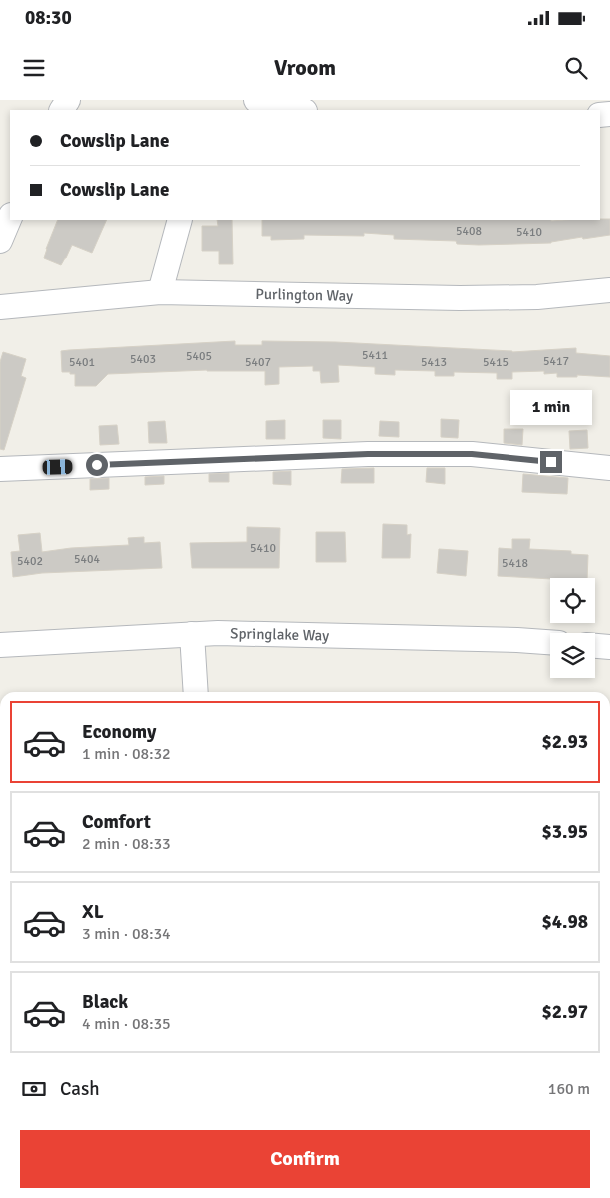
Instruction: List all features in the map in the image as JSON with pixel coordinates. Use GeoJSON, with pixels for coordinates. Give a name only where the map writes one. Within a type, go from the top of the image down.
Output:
{"type":"FeatureCollection","features":[{"type":"Feature","properties":{"kind":"street"},"geometry":{"type":"LineString","coordinates":[[247,110],[255,100],[300,110]]}},
{"type":"Feature","properties":{"kind":"street"},"geometry":{"type":"LineString","coordinates":[[0,241],[10,217]]}},
{"type":"Feature","properties":{"kind":"street"},"geometry":{"type":"LineString","coordinates":[[160,292],[180,220]]}},
{"type":"Feature","properties":{"kind":"street","name":"Purlington Way"},"geometry":{"type":"LineString","coordinates":[[0,307],[160,292],[460,298],[537,297],[610,290]]}},
{"type":"Feature","properties":{"kind":"street"},"geometry":{"type":"LineString","coordinates":[[0,470],[368,454],[472,454],[610,468]]}},
{"type":"Feature","properties":{"kind":"street"},"geometry":{"type":"LineString","coordinates":[[192,634],[196,692]]}},
{"type":"Feature","properties":{"kind":"street","name":"Springlake Way"},"geometry":{"type":"LineString","coordinates":[[0,645],[192,634],[297,634],[550,642]]}},
{"type":"Feature","properties":{"kind":"street"},"geometry":{"type":"LineString","coordinates":[[595,646],[610,647]]}},
{"type":"Feature","properties":{"kind":"building"},"geometry":{"type":"Polygon","coordinates":[[[610,219],[610,235],[583,239],[582,237],[551,243],[457,244],[456,241],[394,239],[394,235],[364,233],[364,236],[304,235],[304,239],[271,240],[271,236],[262,236],[262,220],[551,221],[610,219]]]}},
{"type":"Feature","properties":{"kind":"building"},"geometry":{"type":"Polygon","coordinates":[[[58,220],[107,220],[92,253],[72,245],[61,265],[44,258],[58,220]]]}},
{"type":"Feature","properties":{"kind":"building"},"geometry":{"type":"Polygon","coordinates":[[[217,220],[232,220],[233,264],[219,264],[219,251],[202,251],[202,226],[218,226],[217,220]]]}},
{"type":"Feature","properties":{"kind":"building"},"geometry":{"type":"Polygon","coordinates":[[[235,341],[235,345],[262,345],[262,341],[336,342],[512,352],[576,348],[576,353],[610,356],[610,377],[577,375],[577,377],[557,377],[557,373],[544,374],[544,371],[512,372],[512,379],[497,379],[497,373],[454,372],[454,376],[435,376],[435,371],[395,370],[395,375],[375,374],[375,367],[338,365],[339,382],[321,383],[320,371],[313,371],[313,366],[279,367],[279,384],[265,385],[265,371],[207,370],[108,374],[96,386],[75,386],[75,374],[62,372],[61,351],[235,341]]]}},
{"type":"Feature","properties":{"kind":"building"},"geometry":{"type":"Polygon","coordinates":[[[3,352],[26,359],[21,376],[26,378],[4,450],[0,449],[0,362],[3,352]]]}},
{"type":"Feature","properties":{"kind":"building"},"geometry":{"type":"Polygon","coordinates":[[[441,419],[459,420],[458,438],[441,437],[441,419]]]}},
{"type":"Feature","properties":{"kind":"building"},"geometry":{"type":"Polygon","coordinates":[[[285,420],[285,439],[266,439],[266,421],[285,420]]]}},
{"type":"Feature","properties":{"kind":"building"},"geometry":{"type":"Polygon","coordinates":[[[323,420],[341,420],[341,439],[323,438],[323,420]]]}},
{"type":"Feature","properties":{"kind":"building"},"geometry":{"type":"Polygon","coordinates":[[[165,421],[167,443],[149,443],[148,422],[165,421]]]}},
{"type":"Feature","properties":{"kind":"building"},"geometry":{"type":"Polygon","coordinates":[[[380,421],[399,422],[399,437],[379,436],[380,421]]]}},
{"type":"Feature","properties":{"kind":"building"},"geometry":{"type":"Polygon","coordinates":[[[117,425],[119,444],[100,445],[99,426],[117,425]]]}},
{"type":"Feature","properties":{"kind":"building"},"geometry":{"type":"Polygon","coordinates":[[[504,429],[523,429],[522,445],[504,443],[504,429]]]}},
{"type":"Feature","properties":{"kind":"building"},"geometry":{"type":"Polygon","coordinates":[[[587,430],[588,448],[570,449],[569,431],[587,430]]]}},
{"type":"Feature","properties":{"kind":"building"},"geometry":{"type":"Polygon","coordinates":[[[374,468],[374,483],[341,483],[342,469],[374,468]]]}},
{"type":"Feature","properties":{"kind":"building"},"geometry":{"type":"Polygon","coordinates":[[[427,468],[445,468],[445,484],[426,482],[427,468]]]}},
{"type":"Feature","properties":{"kind":"building"},"geometry":{"type":"Polygon","coordinates":[[[291,471],[291,485],[273,484],[273,472],[291,471]]]}},
{"type":"Feature","properties":{"kind":"building"},"geometry":{"type":"Polygon","coordinates":[[[229,473],[229,482],[209,482],[209,474],[229,473]]]}},
{"type":"Feature","properties":{"kind":"building"},"geometry":{"type":"Polygon","coordinates":[[[523,474],[568,478],[567,494],[522,492],[523,474]]]}},
{"type":"Feature","properties":{"kind":"building"},"geometry":{"type":"Polygon","coordinates":[[[164,476],[164,484],[145,485],[145,477],[164,476]]]}},
{"type":"Feature","properties":{"kind":"building"},"geometry":{"type":"Polygon","coordinates":[[[109,478],[109,489],[90,490],[90,479],[109,478]]]}},
{"type":"Feature","properties":{"kind":"building"},"geometry":{"type":"Polygon","coordinates":[[[383,524],[407,525],[407,535],[411,534],[410,558],[382,558],[383,524]]]}},
{"type":"Feature","properties":{"kind":"building"},"geometry":{"type":"Polygon","coordinates":[[[247,527],[280,528],[279,568],[192,568],[190,543],[247,542],[247,527]]]}},
{"type":"Feature","properties":{"kind":"building"},"geometry":{"type":"Polygon","coordinates":[[[316,532],[345,532],[346,562],[316,562],[316,532]]]}},
{"type":"Feature","properties":{"kind":"building"},"geometry":{"type":"Polygon","coordinates":[[[40,533],[42,552],[71,548],[129,545],[128,538],[144,537],[144,543],[160,542],[162,568],[42,573],[13,577],[11,552],[20,551],[18,535],[40,533]]]}},
{"type":"Feature","properties":{"kind":"building"},"geometry":{"type":"Polygon","coordinates":[[[512,539],[530,539],[529,549],[571,551],[571,554],[588,555],[587,578],[550,579],[498,576],[499,548],[512,549],[512,539]]]}},
{"type":"Feature","properties":{"kind":"building"},"geometry":{"type":"Polygon","coordinates":[[[439,549],[468,551],[466,576],[437,573],[439,549]]]}},
{"type":"Feature","properties":{"kind":"route"},"geometry":{"type":"LineString","coordinates":[[97,465],[368,454],[472,454],[551,462]]}}]}
